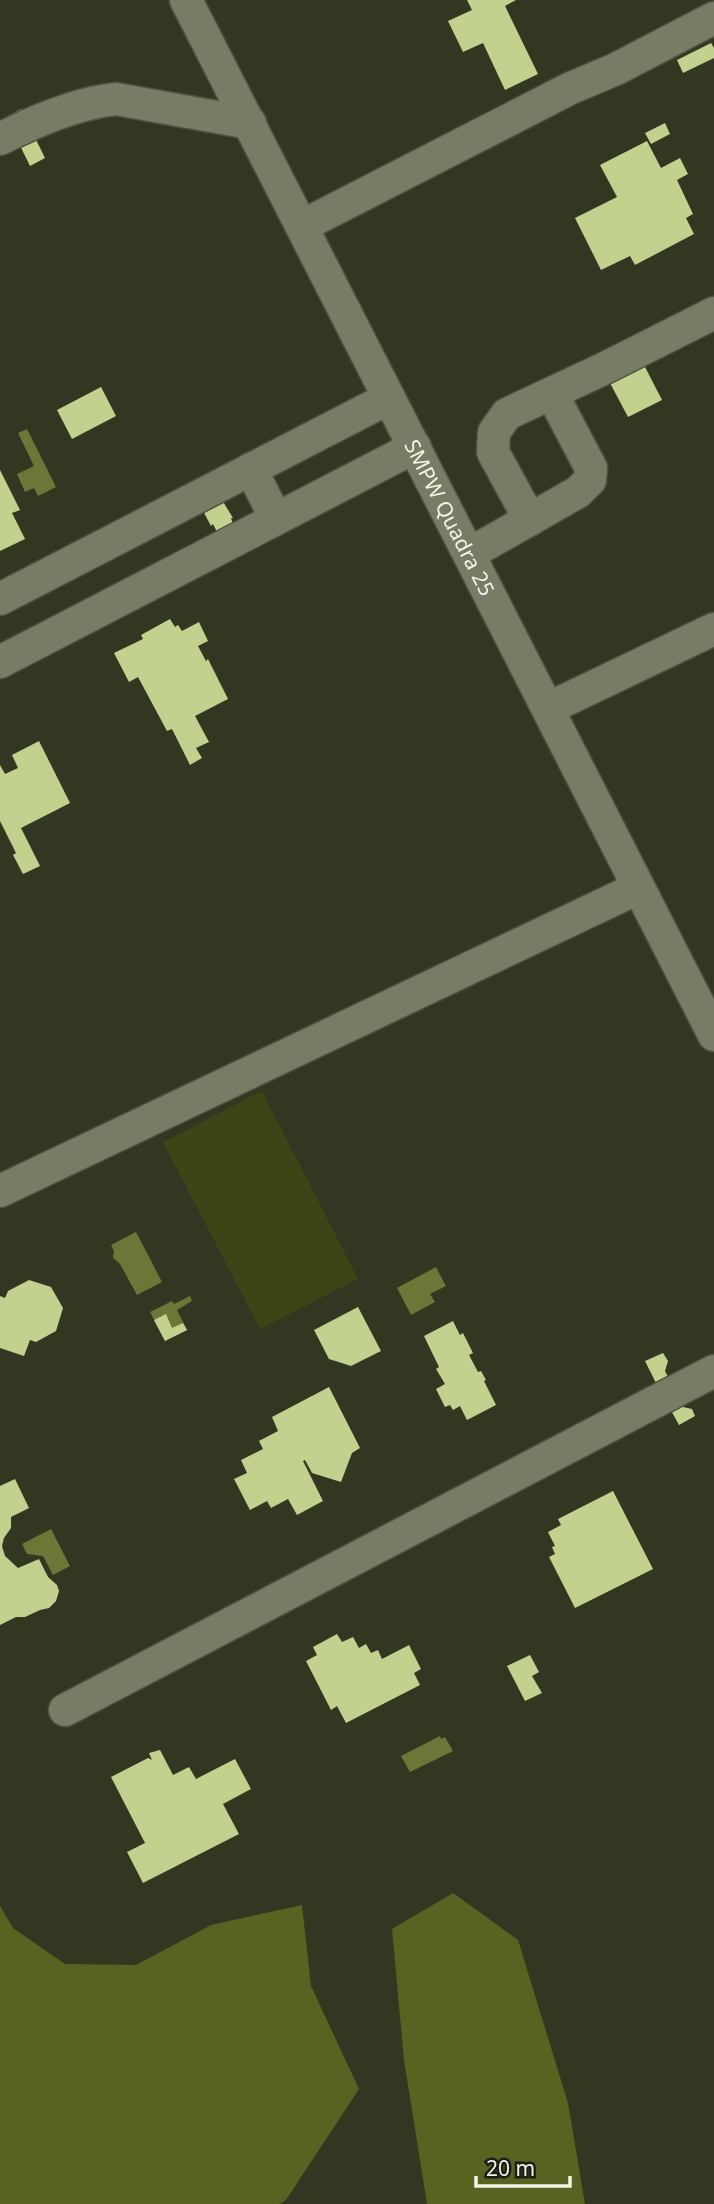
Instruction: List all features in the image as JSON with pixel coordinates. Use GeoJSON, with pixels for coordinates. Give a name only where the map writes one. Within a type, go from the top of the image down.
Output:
{"type":"FeatureCollection","features":[{"type":"Feature","properties":{"kind":"street","name":"SMPW Quadra 25"},"geometry":{"type":"LineString","coordinates":[[186,0],[714,1035]]}},
{"type":"Feature","properties":{"kind":"street"},"geometry":{"type":"LineString","coordinates":[[302,226],[714,18]]}},
{"type":"Feature","properties":{"kind":"street"},"geometry":{"type":"LineString","coordinates":[[0,139],[19,129],[96,101],[116,99],[250,123]]}},
{"type":"Feature","properties":{"kind":"street"},"geometry":{"type":"LineString","coordinates":[[530,520],[493,452],[494,432],[507,414],[714,313]]}},
{"type":"Feature","properties":{"kind":"street"},"geometry":{"type":"LineString","coordinates":[[470,554],[586,486],[592,474],[591,468],[552,394]]}},
{"type":"Feature","properties":{"kind":"street"},"geometry":{"type":"LineString","coordinates":[[0,599],[389,398]]}},
{"type":"Feature","properties":{"kind":"street"},"geometry":{"type":"LineString","coordinates":[[0,662],[415,447]]}},
{"type":"Feature","properties":{"kind":"street"},"geometry":{"type":"LineString","coordinates":[[251,469],[276,519]]}},
{"type":"Feature","properties":{"kind":"street"},"geometry":{"type":"LineString","coordinates":[[549,708],[714,629]]}},
{"type":"Feature","properties":{"kind":"street"},"geometry":{"type":"LineString","coordinates":[[0,1191],[638,888]]}},
{"type":"Feature","properties":{"kind":"street"},"geometry":{"type":"LineString","coordinates":[[65,1710],[714,1371]]}},
{"type":"Feature","properties":{"kind":"shaded area"},"geometry":{"type":"Polygon","coordinates":[[[27,429],[56,487],[38,496],[34,488],[25,492],[17,474],[34,466],[18,433],[27,429]]]}},
{"type":"Feature","properties":{"kind":"shaded area"},"geometry":{"type":"Polygon","coordinates":[[[262,1091],[358,1279],[260,1329],[163,1142],[262,1091]]]}},
{"type":"Feature","properties":{"kind":"shaded area"},"geometry":{"type":"Polygon","coordinates":[[[136,1232],[162,1282],[137,1295],[120,1264],[113,1258],[111,1245],[136,1232]]]}},
{"type":"Feature","properties":{"kind":"shaded area"},"geometry":{"type":"Polygon","coordinates":[[[436,1267],[446,1286],[430,1294],[435,1302],[411,1315],[397,1288],[436,1267]]]}},
{"type":"Feature","properties":{"kind":"shaded area"},"geometry":{"type":"Polygon","coordinates":[[[190,1296],[192,1301],[177,1310],[187,1330],[165,1341],[150,1312],[190,1296]]]}},
{"type":"Feature","properties":{"kind":"shaded area"},"geometry":{"type":"Polygon","coordinates":[[[51,1529],[70,1566],[53,1575],[43,1556],[27,1554],[22,1544],[51,1529]]]}},
{"type":"Feature","properties":{"kind":"shaded area"},"geometry":{"type":"Polygon","coordinates":[[[440,1736],[441,1739],[445,1737],[453,1751],[410,1772],[401,1756],[440,1736]]]}},
{"type":"Feature","properties":{"kind":"shaded area"},"geometry":{"type":"Polygon","coordinates":[[[453,1893],[518,1940],[568,2103],[585,2204],[427,2204],[404,2060],[392,1929],[453,1893]]]}},
{"type":"Feature","properties":{"kind":"shaded area"},"geometry":{"type":"Polygon","coordinates":[[[302,1905],[311,1986],[359,2089],[286,2200],[279,2204],[0,2204],[0,1906],[13,1928],[65,1964],[136,1965],[211,1925],[302,1905]]]}},
{"type":"Feature","properties":{"kind":"building"},"geometry":{"type":"Polygon","coordinates":[[[467,0],[516,0],[505,6],[538,74],[505,90],[483,43],[463,52],[448,21],[472,10],[467,0]]]}},
{"type":"Feature","properties":{"kind":"building"},"geometry":{"type":"Polygon","coordinates":[[[711,43],[714,58],[683,73],[677,60],[711,43]]]}},
{"type":"Feature","properties":{"kind":"building"},"geometry":{"type":"Polygon","coordinates":[[[21,109],[45,158],[30,166],[6,117],[21,109]]]}},
{"type":"Feature","properties":{"kind":"building"},"geometry":{"type":"Polygon","coordinates":[[[665,123],[670,134],[651,144],[645,133],[665,123]]]}},
{"type":"Feature","properties":{"kind":"building"},"geometry":{"type":"Polygon","coordinates":[[[647,141],[661,168],[680,158],[688,174],[677,180],[693,214],[686,218],[694,234],[635,265],[630,256],[601,270],[575,218],[617,197],[600,165],[647,141]]]}},
{"type":"Feature","properties":{"kind":"building"},"geometry":{"type":"Polygon","coordinates":[[[644,365],[662,400],[628,417],[610,383],[644,365]]]}},
{"type":"Feature","properties":{"kind":"building"},"geometry":{"type":"Polygon","coordinates":[[[101,387],[116,416],[72,439],[57,410],[101,387]]]}},
{"type":"Feature","properties":{"kind":"building"},"geometry":{"type":"Polygon","coordinates":[[[0,470],[20,510],[12,513],[25,539],[0,551],[0,470]]]}},
{"type":"Feature","properties":{"kind":"building"},"geometry":{"type":"Polygon","coordinates":[[[219,495],[233,518],[233,524],[217,532],[200,505],[219,495]]]}},
{"type":"Feature","properties":{"kind":"building"},"geometry":{"type":"Polygon","coordinates":[[[170,619],[175,627],[178,625],[182,631],[199,622],[208,641],[198,646],[206,661],[208,659],[228,699],[195,716],[209,742],[196,748],[202,758],[190,765],[172,729],[167,731],[138,677],[129,682],[114,653],[143,639],[141,635],[170,619]]]}},
{"type":"Feature","properties":{"kind":"building"},"geometry":{"type":"Polygon","coordinates":[[[39,741],[70,803],[21,828],[40,866],[23,874],[0,821],[0,765],[5,774],[18,768],[12,755],[39,741]]]}},
{"type":"Feature","properties":{"kind":"building"},"geometry":{"type":"Polygon","coordinates":[[[29,1280],[51,1287],[63,1308],[56,1331],[36,1342],[30,1340],[24,1356],[0,1348],[0,1296],[5,1298],[8,1291],[29,1280]]]}},
{"type":"Feature","properties":{"kind":"building"},"geometry":{"type":"Polygon","coordinates":[[[358,1307],[381,1351],[351,1366],[329,1359],[314,1330],[358,1307]]]}},
{"type":"Feature","properties":{"kind":"building"},"geometry":{"type":"Polygon","coordinates":[[[166,1314],[172,1328],[183,1323],[187,1330],[165,1341],[154,1320],[166,1314]]]}},
{"type":"Feature","properties":{"kind":"building"},"geometry":{"type":"Polygon","coordinates":[[[453,1321],[460,1335],[463,1333],[473,1353],[469,1355],[478,1372],[481,1371],[486,1380],[484,1381],[496,1405],[467,1420],[460,1406],[453,1410],[450,1405],[445,1407],[436,1389],[445,1384],[436,1369],[439,1367],[424,1336],[453,1321]]]}},
{"type":"Feature","properties":{"kind":"building"},"geometry":{"type":"Polygon","coordinates":[[[663,1353],[668,1361],[665,1371],[668,1377],[656,1383],[645,1361],[663,1353]]]}},
{"type":"Feature","properties":{"kind":"building"},"geometry":{"type":"Polygon","coordinates":[[[329,1387],[360,1448],[352,1453],[341,1482],[312,1473],[305,1460],[303,1461],[323,1501],[297,1515],[288,1499],[271,1508],[267,1501],[250,1510],[234,1479],[247,1473],[241,1460],[263,1449],[259,1441],[278,1431],[272,1417],[329,1387]]]}},
{"type":"Feature","properties":{"kind":"building"},"geometry":{"type":"Polygon","coordinates":[[[680,1399],[683,1407],[692,1409],[695,1416],[679,1425],[668,1405],[680,1399]]]}},
{"type":"Feature","properties":{"kind":"building"},"geometry":{"type":"Polygon","coordinates":[[[15,1479],[29,1508],[11,1517],[11,1528],[2,1546],[5,1556],[18,1568],[39,1559],[59,1591],[56,1601],[49,1608],[25,1617],[16,1617],[0,1625],[0,1486],[15,1479]]]}},
{"type":"Feature","properties":{"kind":"building"},"geometry":{"type":"Polygon","coordinates":[[[613,1491],[653,1569],[575,1608],[549,1557],[555,1554],[552,1547],[555,1546],[548,1532],[561,1525],[558,1519],[613,1491]]]}},
{"type":"Feature","properties":{"kind":"building"},"geometry":{"type":"Polygon","coordinates":[[[337,1634],[342,1642],[353,1637],[359,1648],[366,1644],[371,1653],[378,1650],[382,1659],[409,1645],[421,1669],[414,1673],[420,1685],[346,1723],[337,1706],[331,1710],[306,1661],[317,1655],[313,1647],[337,1634]]]}},
{"type":"Feature","properties":{"kind":"building"},"geometry":{"type":"Polygon","coordinates":[[[530,1655],[539,1672],[532,1676],[542,1693],[525,1701],[507,1666],[530,1655]]]}},
{"type":"Feature","properties":{"kind":"building"},"geometry":{"type":"Polygon","coordinates":[[[160,1750],[173,1775],[189,1767],[196,1779],[235,1759],[251,1789],[223,1804],[239,1834],[143,1883],[127,1852],[145,1843],[111,1777],[148,1758],[152,1760],[149,1753],[160,1750]]]}}]}
